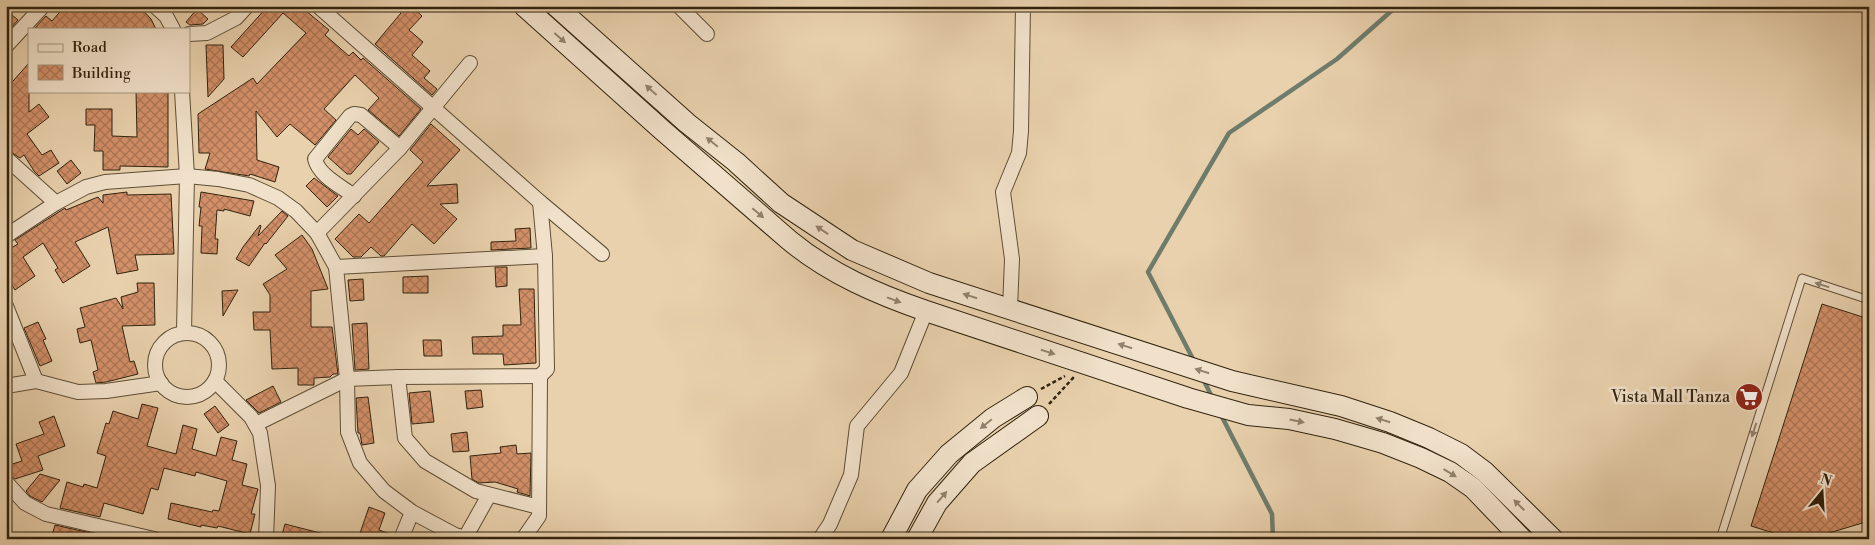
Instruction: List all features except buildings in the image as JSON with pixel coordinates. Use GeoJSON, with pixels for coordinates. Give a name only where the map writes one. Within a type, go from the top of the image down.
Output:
{"type":"FeatureCollection","features":[{"type":"Feature","properties":{"kind":"street"},"geometry":{"type":"LineString","coordinates":[[6,46],[43,6]]}},
{"type":"Feature","properties":{"kind":"street"},"geometry":{"type":"LineString","coordinates":[[155,6],[166,16],[172,28]]}},
{"type":"Feature","properties":{"kind":"street"},"geometry":{"type":"LineString","coordinates":[[190,34],[207,34],[236,18],[247,6]]}},
{"type":"Feature","properties":{"kind":"street"},"geometry":{"type":"LineString","coordinates":[[318,6],[540,202],[602,254]]}},
{"type":"Feature","properties":{"kind":"street"},"geometry":{"type":"LineString","coordinates":[[524,6],[676,142],[807,254],[853,281],[886,297],[926,312],[1188,398],[1248,415],[1289,419],[1336,429],[1383,443],[1450,472],[1473,488],[1522,539]]}},
{"type":"Feature","properties":{"kind":"street"},"geometry":{"type":"LineString","coordinates":[[556,6],[781,202],[852,250],[929,283],[1232,381],[1342,406],[1390,422],[1429,438],[1461,454],[1485,472],[1545,536]]}},
{"type":"Feature","properties":{"kind":"street"},"geometry":{"type":"LineString","coordinates":[[679,6],[707,34]]}},
{"type":"Feature","properties":{"kind":"street"},"geometry":{"type":"LineString","coordinates":[[1010,309],[1012,259],[1004,192],[1019,152],[1023,6]]}},
{"type":"Feature","properties":{"kind":"street"},"geometry":{"type":"LineString","coordinates":[[317,233],[400,148],[470,63]]}},
{"type":"Feature","properties":{"kind":"street"},"geometry":{"type":"LineString","coordinates":[[182,92],[187,176],[184,333]]}},
{"type":"Feature","properties":{"kind":"street"},"geometry":{"type":"LineString","coordinates":[[354,196],[327,176],[320,169],[315,158],[350,116],[361,114],[400,148]]}},
{"type":"Feature","properties":{"kind":"street"},"geometry":{"type":"LineString","coordinates":[[6,158],[56,203]]}},
{"type":"Feature","properties":{"kind":"street"},"geometry":{"type":"LineString","coordinates":[[6,236],[56,203],[86,187],[105,182],[187,176],[249,185],[278,198],[296,210],[317,233],[336,267],[347,379],[348,432],[360,462],[384,491],[412,512],[460,538],[489,495]]}},
{"type":"Feature","properties":{"kind":"street"},"geometry":{"type":"LineString","coordinates":[[523,539],[539,516],[540,376],[547,369],[545,256],[540,202]]}},
{"type":"Feature","properties":{"kind":"street"},"geometry":{"type":"LineString","coordinates":[[336,267],[545,256]]}},
{"type":"Feature","properties":{"kind":"street"},"geometry":{"type":"LineString","coordinates":[[6,306],[36,381]]}},
{"type":"Feature","properties":{"kind":"street"},"geometry":{"type":"LineString","coordinates":[[820,539],[830,524],[851,475],[857,426],[901,373],[926,312]]}},
{"type":"Feature","properties":{"kind":"street"},"geometry":{"type":"LineString","coordinates":[[184,333],[195,334],[206,339],[214,347],[218,358],[219,370],[215,381],[207,390],[195,396],[182,396],[171,392],[161,383],[156,371],[156,358],[161,346],[171,337],[184,333]]}},
{"type":"Feature","properties":{"kind":"street"},"geometry":{"type":"LineString","coordinates":[[256,424],[347,379],[540,376]]}},
{"type":"Feature","properties":{"kind":"street"},"geometry":{"type":"LineString","coordinates":[[398,377],[405,438],[425,461],[476,491],[539,507]]}},
{"type":"Feature","properties":{"kind":"street"},"geometry":{"type":"LineString","coordinates":[[6,386],[36,381],[78,392],[106,391],[161,383]]}},
{"type":"Feature","properties":{"kind":"street"},"geometry":{"type":"LineString","coordinates":[[215,381],[256,424],[260,433],[268,486],[266,539]]}},
{"type":"Feature","properties":{"kind":"street"},"geometry":{"type":"LineString","coordinates":[[891,539],[917,490],[949,454],[993,418],[1027,397]]}},
{"type":"Feature","properties":{"kind":"street"},"geometry":{"type":"LineString","coordinates":[[917,539],[936,504],[972,463],[1038,416]]}},
{"type":"Feature","properties":{"kind":"street"},"geometry":{"type":"LineString","coordinates":[[7,486],[24,504],[46,514],[151,538]]}},
{"type":"Feature","properties":{"kind":"street"},"geometry":{"type":"LineString","coordinates":[[401,539],[412,512]]}},
{"type":"Feature","properties":{"kind":"lane"},"geometry":{"type":"LineString","coordinates":[[1732,539],[1721,536],[1802,278],[1869,300]]}},
{"type":"Feature","properties":{"kind":"lane"},"geometry":{"type":"LineString","coordinates":[[1858,539],[1869,536]]}},
{"type":"Feature","properties":{"kind":"path"},"geometry":{"type":"LineString","coordinates":[[1027,397],[1086,365]]}},
{"type":"Feature","properties":{"kind":"path"},"geometry":{"type":"LineString","coordinates":[[1038,416],[1086,365]]}},
{"type":"Feature","properties":{"kind":"waterway"},"geometry":{"type":"LineString","coordinates":[[1194,361],[1148,272],[1229,133],[1337,59],[1397,6]]}},
{"type":"Feature","properties":{"kind":"waterway"},"geometry":{"type":"LineString","coordinates":[[1203,379],[1213,399]]}},
{"type":"Feature","properties":{"kind":"waterway"},"geometry":{"type":"LineString","coordinates":[[1221,415],[1272,514],[1273,539]]}},
{"type":"Feature","properties":{"kind":"place","name":"Vista Mall Tanza"},"geometry":{"type":"Point","coordinates":[1749,397]}}]}
